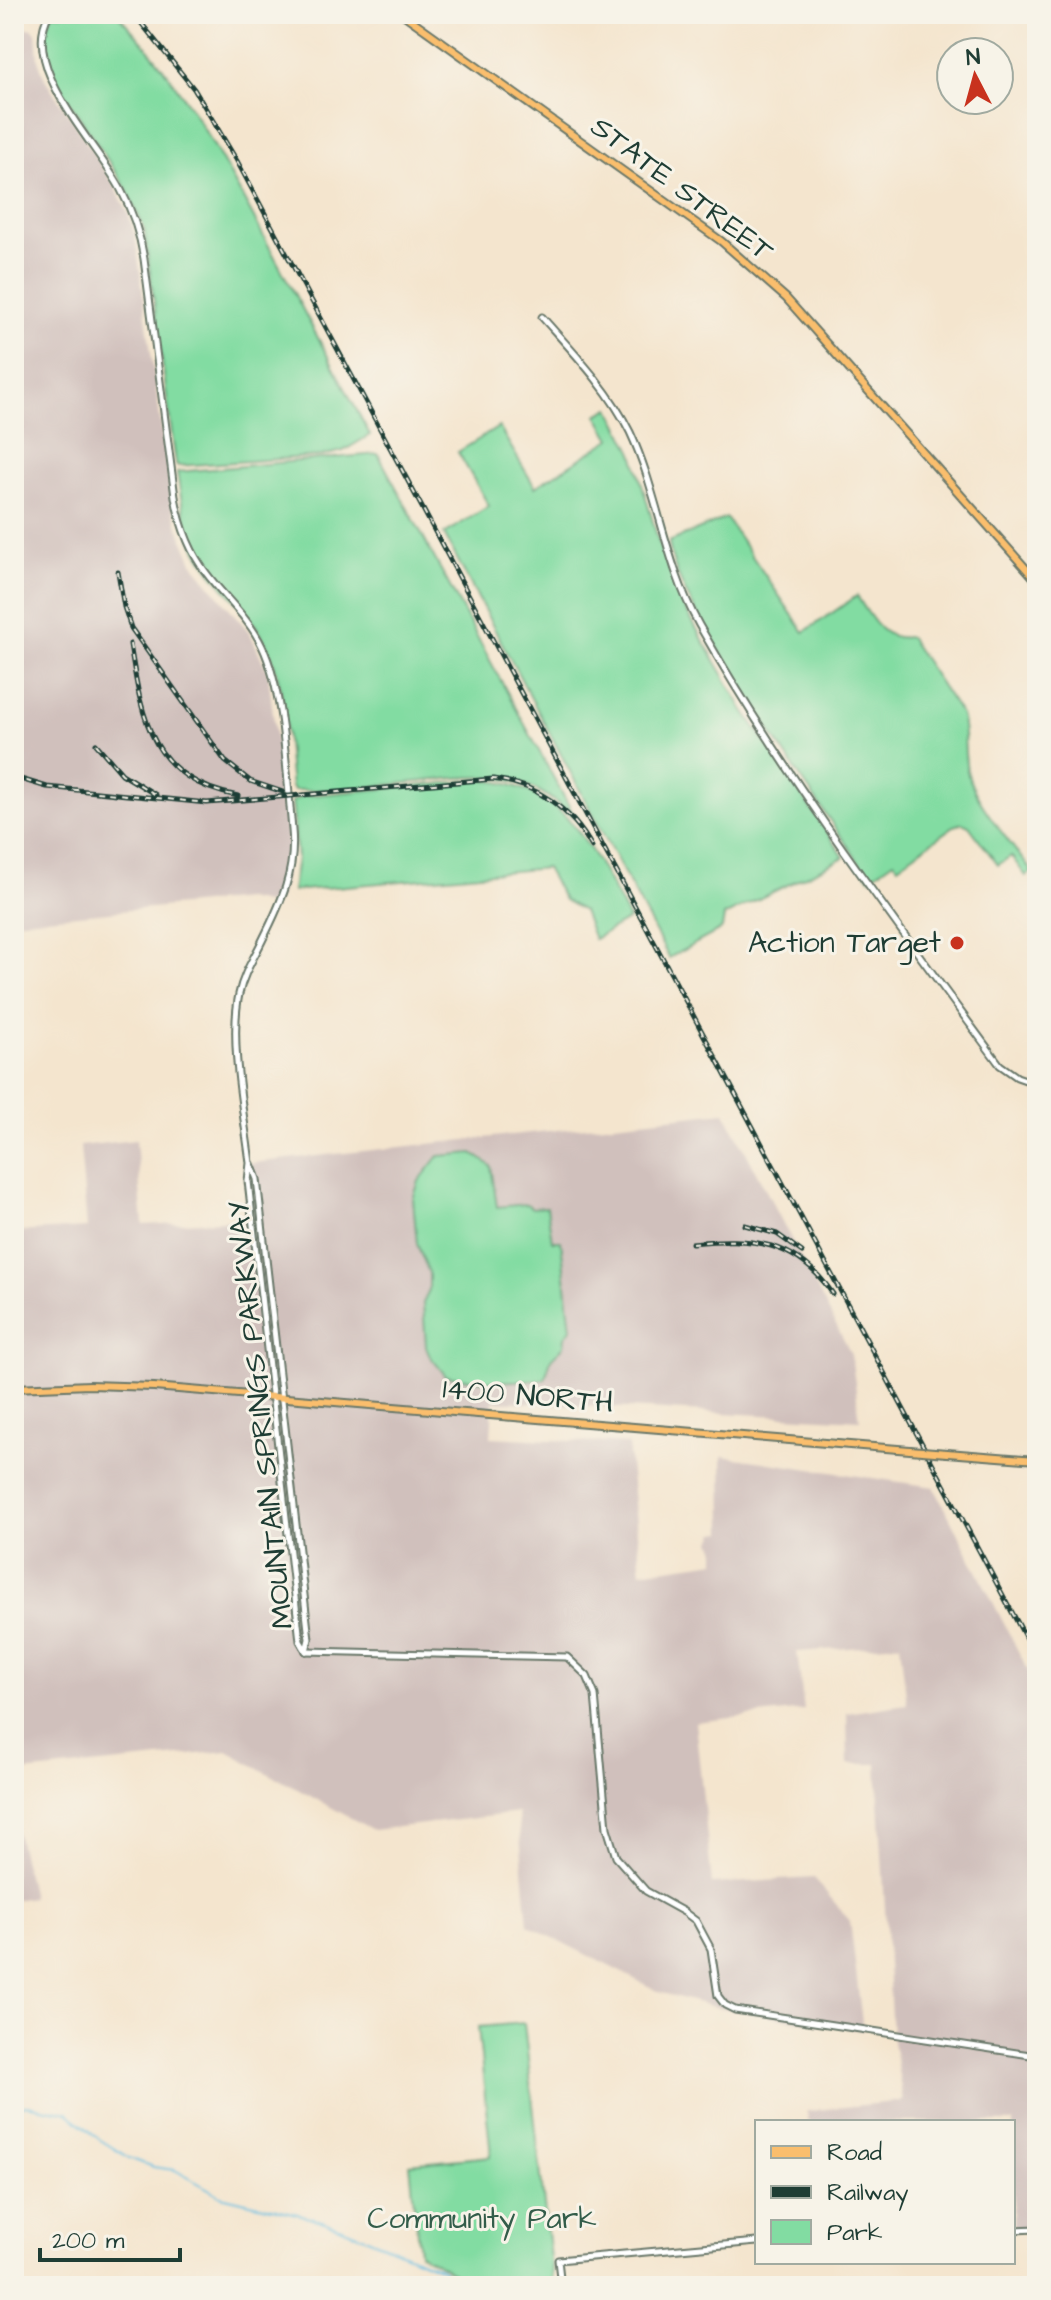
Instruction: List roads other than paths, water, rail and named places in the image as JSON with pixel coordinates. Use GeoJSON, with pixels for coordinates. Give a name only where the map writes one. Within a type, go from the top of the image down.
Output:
{"type":"FeatureCollection","features":[{"type":"Feature","properties":{"kind":"main road","name":"STATE STREET"},"geometry":{"type":"LineString","coordinates":[[403,14],[746,261],[786,298],[1037,581]]}},
{"type":"Feature","properties":{"kind":"main road","name":"1400 NORTH"},"geometry":{"type":"LineString","coordinates":[[14,1388],[122,1386],[272,1396],[1037,1460]]}},
{"type":"Feature","properties":{"kind":"street"},"geometry":{"type":"LineString","coordinates":[[49,14],[42,44],[46,70],[121,190],[140,240],[175,497],[185,537],[206,573],[252,627],[272,672],[293,834],[292,865],[285,894],[249,965],[237,1003],[237,1044],[250,1163]]}},
{"type":"Feature","properties":{"kind":"street"},"geometry":{"type":"LineString","coordinates":[[542,317],[618,410],[641,460],[674,571],[698,622],[768,737],[893,920],[1000,1065],[1017,1077],[1037,1084]]}},
{"type":"Feature","properties":{"kind":"street","name":"MOUNTAIN SPRINGS PARKWAY"},"geometry":{"type":"LineString","coordinates":[[250,1163],[248,1181],[300,1641],[306,1651]]}},
{"type":"Feature","properties":{"kind":"street","name":"MOUNTAIN SPRINGS PARKWAY"},"geometry":{"type":"LineString","coordinates":[[250,1163],[257,1179],[309,1639],[306,1651]]}},
{"type":"Feature","properties":{"kind":"street"},"geometry":{"type":"LineString","coordinates":[[306,1651],[567,1657],[587,1676],[595,1695],[607,1828],[616,1857],[646,1891],[684,1912],[702,1928],[711,1949],[716,1990],[721,2001],[735,2010],[1037,2056]]}},
{"type":"Feature","properties":{"kind":"street"},"geometry":{"type":"LineString","coordinates":[[1015,2230],[1037,2229]]}},
{"type":"Feature","properties":{"kind":"street"},"geometry":{"type":"LineString","coordinates":[[561,2286],[558,2260],[755,2242]]}},
{"type":"Feature","properties":{"kind":"waterway"},"geometry":{"type":"LineString","coordinates":[[14,2107],[27,2105],[68,2113],[99,2139],[129,2158],[153,2167],[175,2170],[221,2196],[310,2217],[353,2232],[441,2269],[461,2286]]}},
{"type":"Feature","properties":{"kind":"railway"},"geometry":{"type":"LineString","coordinates":[[134,14],[194,89],[237,161],[1037,1659]]}},
{"type":"Feature","properties":{"kind":"railway"},"geometry":{"type":"LineString","coordinates":[[118,572],[131,628],[225,761],[250,781],[283,792]]}},
{"type":"Feature","properties":{"kind":"railway"},"geometry":{"type":"LineString","coordinates":[[130,644],[146,721],[168,760],[186,776],[209,788],[238,796]]}},
{"type":"Feature","properties":{"kind":"railway"},"geometry":{"type":"LineString","coordinates":[[96,744],[122,774],[156,795]]}},
{"type":"Feature","properties":{"kind":"railway"},"geometry":{"type":"LineString","coordinates":[[14,777],[47,787],[207,803],[493,779],[524,786],[551,801],[574,821],[592,847]]}},
{"type":"Feature","properties":{"kind":"railway"},"geometry":{"type":"LineString","coordinates":[[745,1225],[777,1234],[802,1252]]}},
{"type":"Feature","properties":{"kind":"railway"},"geometry":{"type":"LineString","coordinates":[[692,1243],[734,1241],[771,1246],[804,1262],[833,1294]]}},
{"type":"Feature","properties":{"kind":"place","name":"Action Target"},"geometry":{"type":"Point","coordinates":[957,943]}},
{"type":"Feature","properties":{"kind":"park label","name":"Community Park"},"geometry":{"type":"Point","coordinates":[482,2219]}}]}
